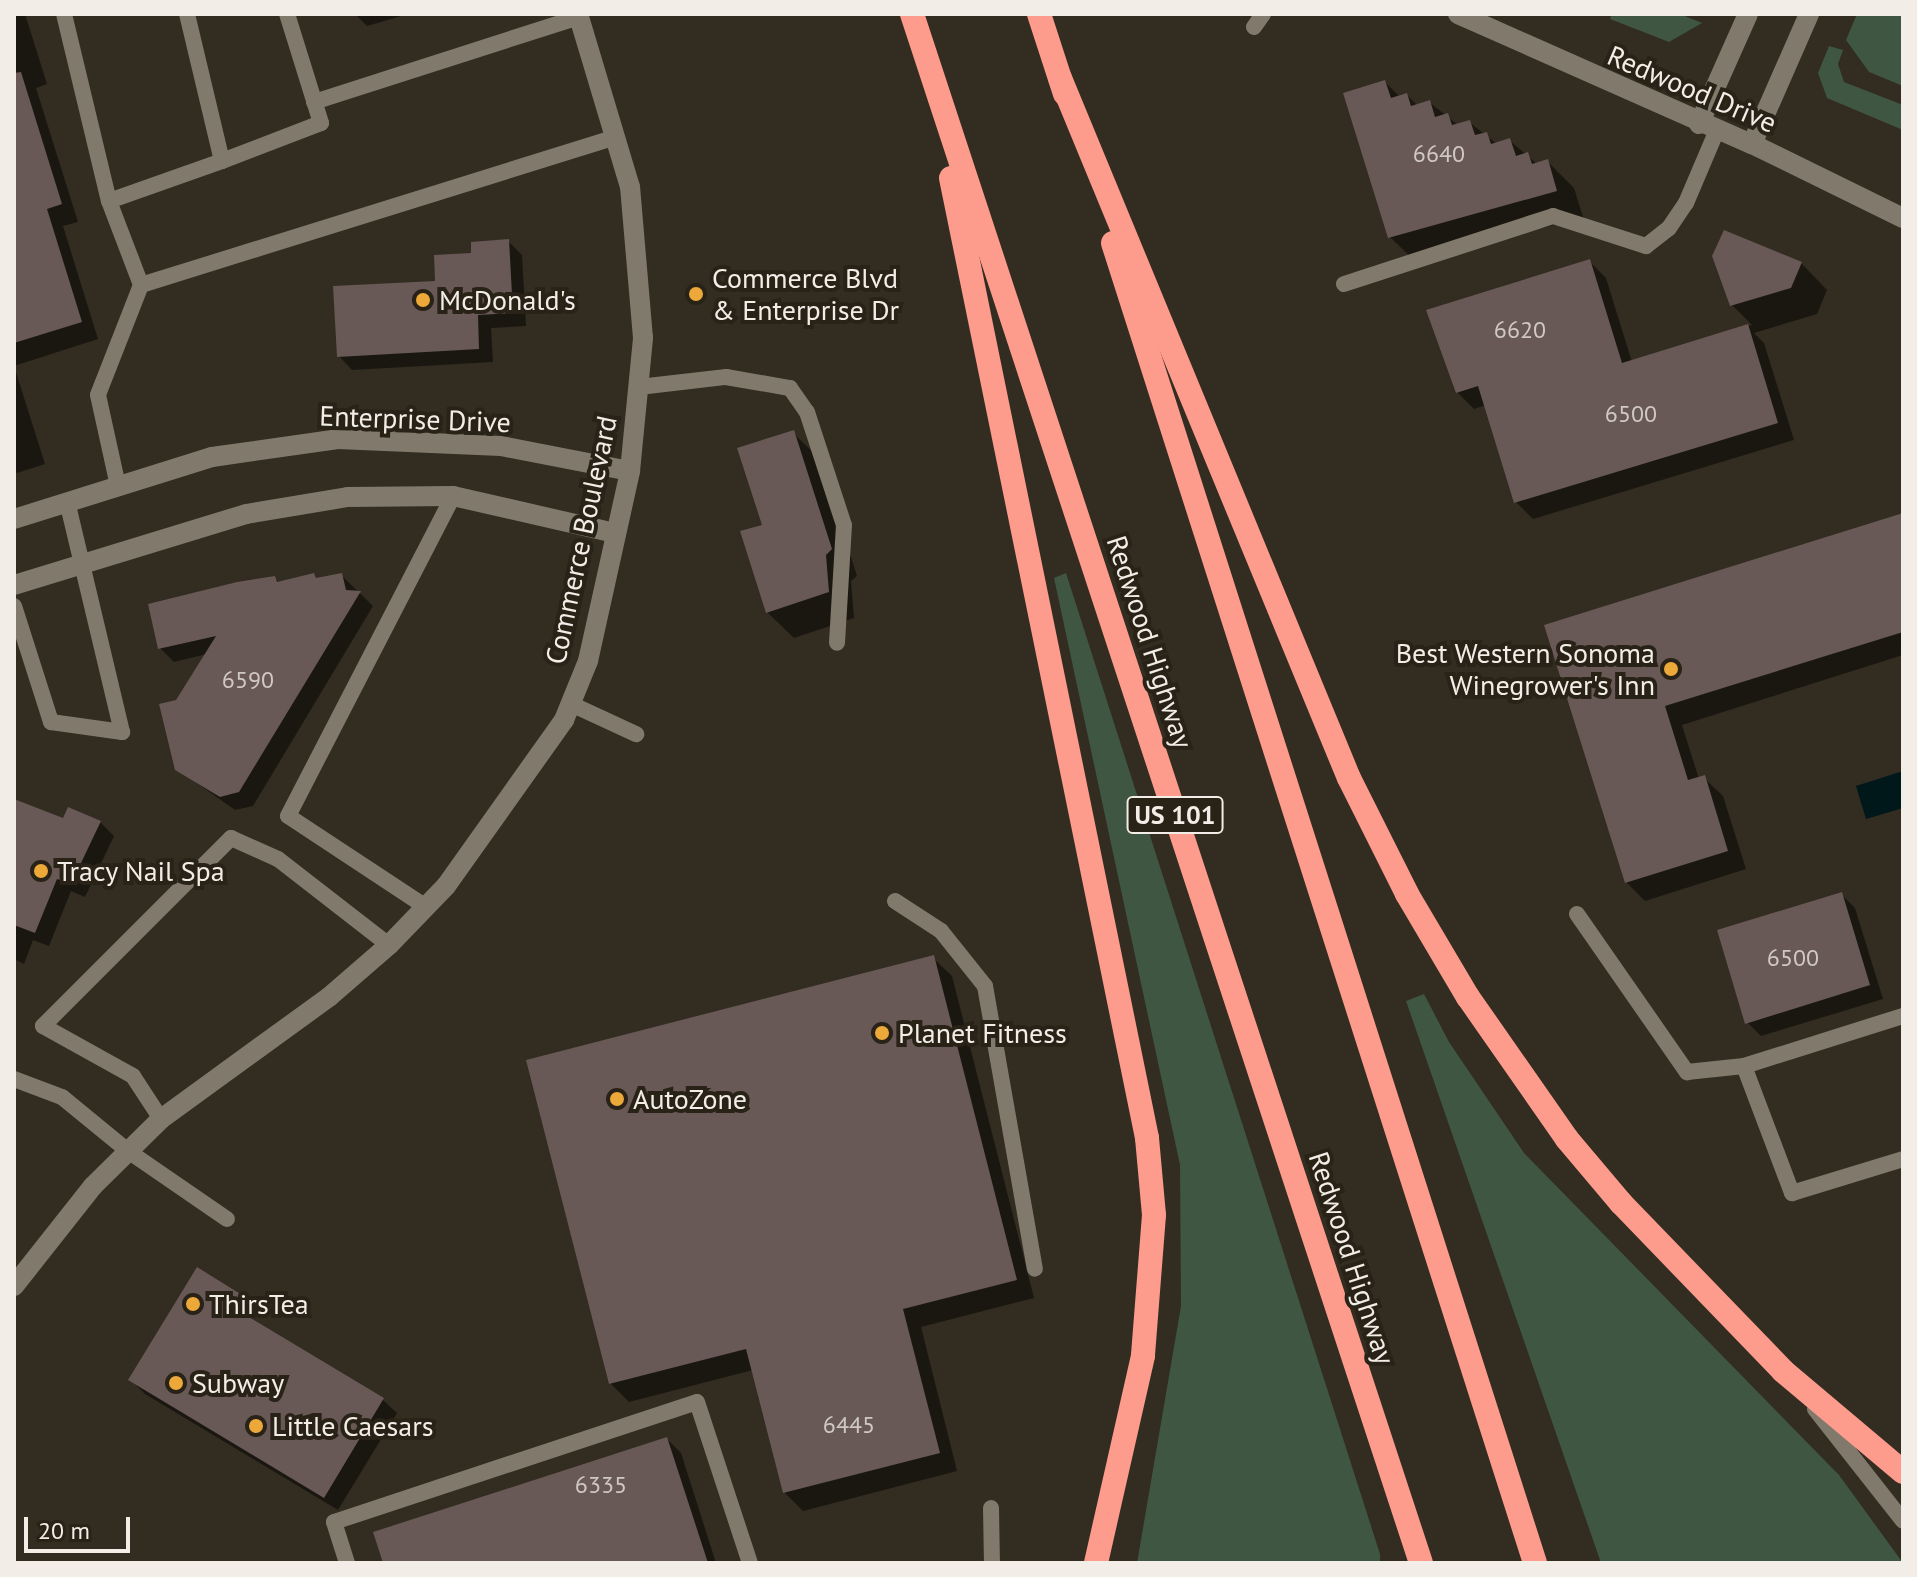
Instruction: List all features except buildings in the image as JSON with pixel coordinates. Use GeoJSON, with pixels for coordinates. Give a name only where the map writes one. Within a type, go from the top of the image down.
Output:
{"type":"FeatureCollection","features":[{"type":"Feature","properties":{"kind":"highway","name":"Redwood Highway"},"geometry":{"type":"LineString","coordinates":[[912,14],[1421,1563]]}},
{"type":"Feature","properties":{"kind":"highway"},"geometry":{"type":"LineString","coordinates":[[1039,14],[1535,1563]]}},
{"type":"Feature","properties":{"kind":"highway"},"geometry":{"type":"LineString","coordinates":[[928,66],[1147,1138],[1154,1215],[1143,1356],[1096,1563]]}},
{"type":"Feature","properties":{"kind":"highway"},"geometry":{"type":"LineString","coordinates":[[1060,78],[1349,778],[1407,894],[1468,997],[1567,1139],[1621,1203],[1783,1371],[1903,1472]]}},
{"type":"Feature","properties":{"kind":"street","name":"Redwood Drive"},"geometry":{"type":"LineString","coordinates":[[1458,14],[1752,144],[1903,218]]}},
{"type":"Feature","properties":{"kind":"street"},"geometry":{"type":"LineString","coordinates":[[1708,127],[1748,14]]}},
{"type":"Feature","properties":{"kind":"street"},"geometry":{"type":"LineString","coordinates":[[1752,144],[1809,14]]}},
{"type":"Feature","properties":{"kind":"street","name":"Commerce Boulevard"},"geometry":{"type":"LineString","coordinates":[[14,1286],[52,1234],[161,1119],[329,997],[389,945],[426,907],[543,756],[571,704],[588,661],[630,471],[639,387],[640,259],[617,137],[579,16]]}},
{"type":"Feature","properties":{"kind":"street","name":"Enterprise Drive"},"geometry":{"type":"LineString","coordinates":[[14,519],[212,457],[338,439],[501,446],[630,471]]}},
{"type":"Feature","properties":{"kind":"street"},"geometry":{"type":"LineString","coordinates":[[14,585],[85,560],[246,514],[348,497],[453,496],[615,533]]}},
{"type":"Feature","properties":{"kind":"lane"},"geometry":{"type":"LineString","coordinates":[[64,14],[109,201],[141,285],[98,395],[118,486]]}},
{"type":"Feature","properties":{"kind":"lane"},"geometry":{"type":"LineString","coordinates":[[187,14],[222,161]]}},
{"type":"Feature","properties":{"kind":"lane"},"geometry":{"type":"LineString","coordinates":[[109,201],[321,123],[287,14]]}},
{"type":"Feature","properties":{"kind":"lane"},"geometry":{"type":"LineString","coordinates":[[314,102],[579,16]]}},
{"type":"Feature","properties":{"kind":"lane"},"geometry":{"type":"LineString","coordinates":[[1344,284],[1553,216],[1646,246],[1669,228],[1686,203],[1708,127]]}},
{"type":"Feature","properties":{"kind":"lane"},"geometry":{"type":"LineString","coordinates":[[141,285],[617,137]]}},
{"type":"Feature","properties":{"kind":"lane"},"geometry":{"type":"LineString","coordinates":[[639,387],[726,377],[790,388],[807,412],[844,525],[837,643]]}},
{"type":"Feature","properties":{"kind":"lane"},"geometry":{"type":"LineString","coordinates":[[426,907],[288,816],[453,496]]}},
{"type":"Feature","properties":{"kind":"lane"},"geometry":{"type":"LineString","coordinates":[[14,606],[51,722],[122,732],[85,560],[67,501]]}},
{"type":"Feature","properties":{"kind":"lane"},"geometry":{"type":"LineString","coordinates":[[571,704],[636,734]]}},
{"type":"Feature","properties":{"kind":"lane"},"geometry":{"type":"LineString","coordinates":[[161,1119],[133,1076],[43,1026],[231,838],[278,859],[389,945]]}},
{"type":"Feature","properties":{"kind":"lane"},"geometry":{"type":"LineString","coordinates":[[895,901],[941,931],[985,986],[1035,1269]]}},
{"type":"Feature","properties":{"kind":"lane"},"geometry":{"type":"LineString","coordinates":[[1577,914],[1687,1072],[1744,1066],[1903,1016]]}},
{"type":"Feature","properties":{"kind":"lane"},"geometry":{"type":"LineString","coordinates":[[1744,1066],[1792,1193],[1903,1159]]}},
{"type":"Feature","properties":{"kind":"lane"},"geometry":{"type":"LineString","coordinates":[[14,1079],[62,1097],[128,1151],[227,1219]]}},
{"type":"Feature","properties":{"kind":"lane"},"geometry":{"type":"LineString","coordinates":[[1783,1371],[1903,1521]]}},
{"type":"Feature","properties":{"kind":"lane"},"geometry":{"type":"LineString","coordinates":[[347,1563],[334,1522],[697,1402],[750,1563]]}},
{"type":"Feature","properties":{"kind":"lane"},"geometry":{"type":"LineString","coordinates":[[991,1508],[992,1563]]}},
{"type":"Feature","properties":{"kind":"green space"},"geometry":{"type":"Polygon","coordinates":[[[1612,14],[1680,14],[1702,23],[1669,42],[1610,19],[1612,14]]]}},
{"type":"Feature","properties":{"kind":"green space"},"geometry":{"type":"Polygon","coordinates":[[[1857,14],[1903,14],[1903,86],[1869,72],[1846,40],[1857,14]]]}},
{"type":"Feature","properties":{"kind":"green space"},"geometry":{"type":"Polygon","coordinates":[[[1829,46],[1843,50],[1838,64],[1844,82],[1903,105],[1903,130],[1827,98],[1818,73],[1829,46]]]}},
{"type":"Feature","properties":{"kind":"green space"},"geometry":{"type":"Polygon","coordinates":[[[1066,573],[1380,1554],[1380,1563],[1137,1563],[1181,1306],[1180,1165],[1054,578],[1066,573]]]}},
{"type":"Feature","properties":{"kind":"green space"},"geometry":{"type":"Polygon","coordinates":[[[1424,994],[1449,1042],[1524,1153],[1839,1475],[1903,1563],[1601,1563],[1406,1001],[1424,994]]]}},
{"type":"Feature","properties":{"kind":"water"},"geometry":{"type":"Polygon","coordinates":[[[1903,771],[1903,808],[1866,819],[1856,786],[1903,771]]]}},
{"type":"Feature","properties":{"kind":"place","name":"Commerce Blvd & Enterprise Dr"},"geometry":{"type":"Point","coordinates":[696,294]}},
{"type":"Feature","properties":{"kind":"place","name":"McDonald's"},"geometry":{"type":"Point","coordinates":[423,300]}},
{"type":"Feature","properties":{"kind":"place","name":"Best Western Sonoma Winegrower's Inn"},"geometry":{"type":"Point","coordinates":[1671,669]}},
{"type":"Feature","properties":{"kind":"place","name":"Tracy Nail Spa"},"geometry":{"type":"Point","coordinates":[41,871]}},
{"type":"Feature","properties":{"kind":"place","name":"Planet Fitness"},"geometry":{"type":"Point","coordinates":[882,1033]}},
{"type":"Feature","properties":{"kind":"place","name":"AutoZone"},"geometry":{"type":"Point","coordinates":[617,1099]}},
{"type":"Feature","properties":{"kind":"place","name":"ThirsTea"},"geometry":{"type":"Point","coordinates":[193,1304]}},
{"type":"Feature","properties":{"kind":"place","name":"Subway"},"geometry":{"type":"Point","coordinates":[176,1383]}},
{"type":"Feature","properties":{"kind":"place","name":"Little Caesars"},"geometry":{"type":"Point","coordinates":[256,1426]}}]}
